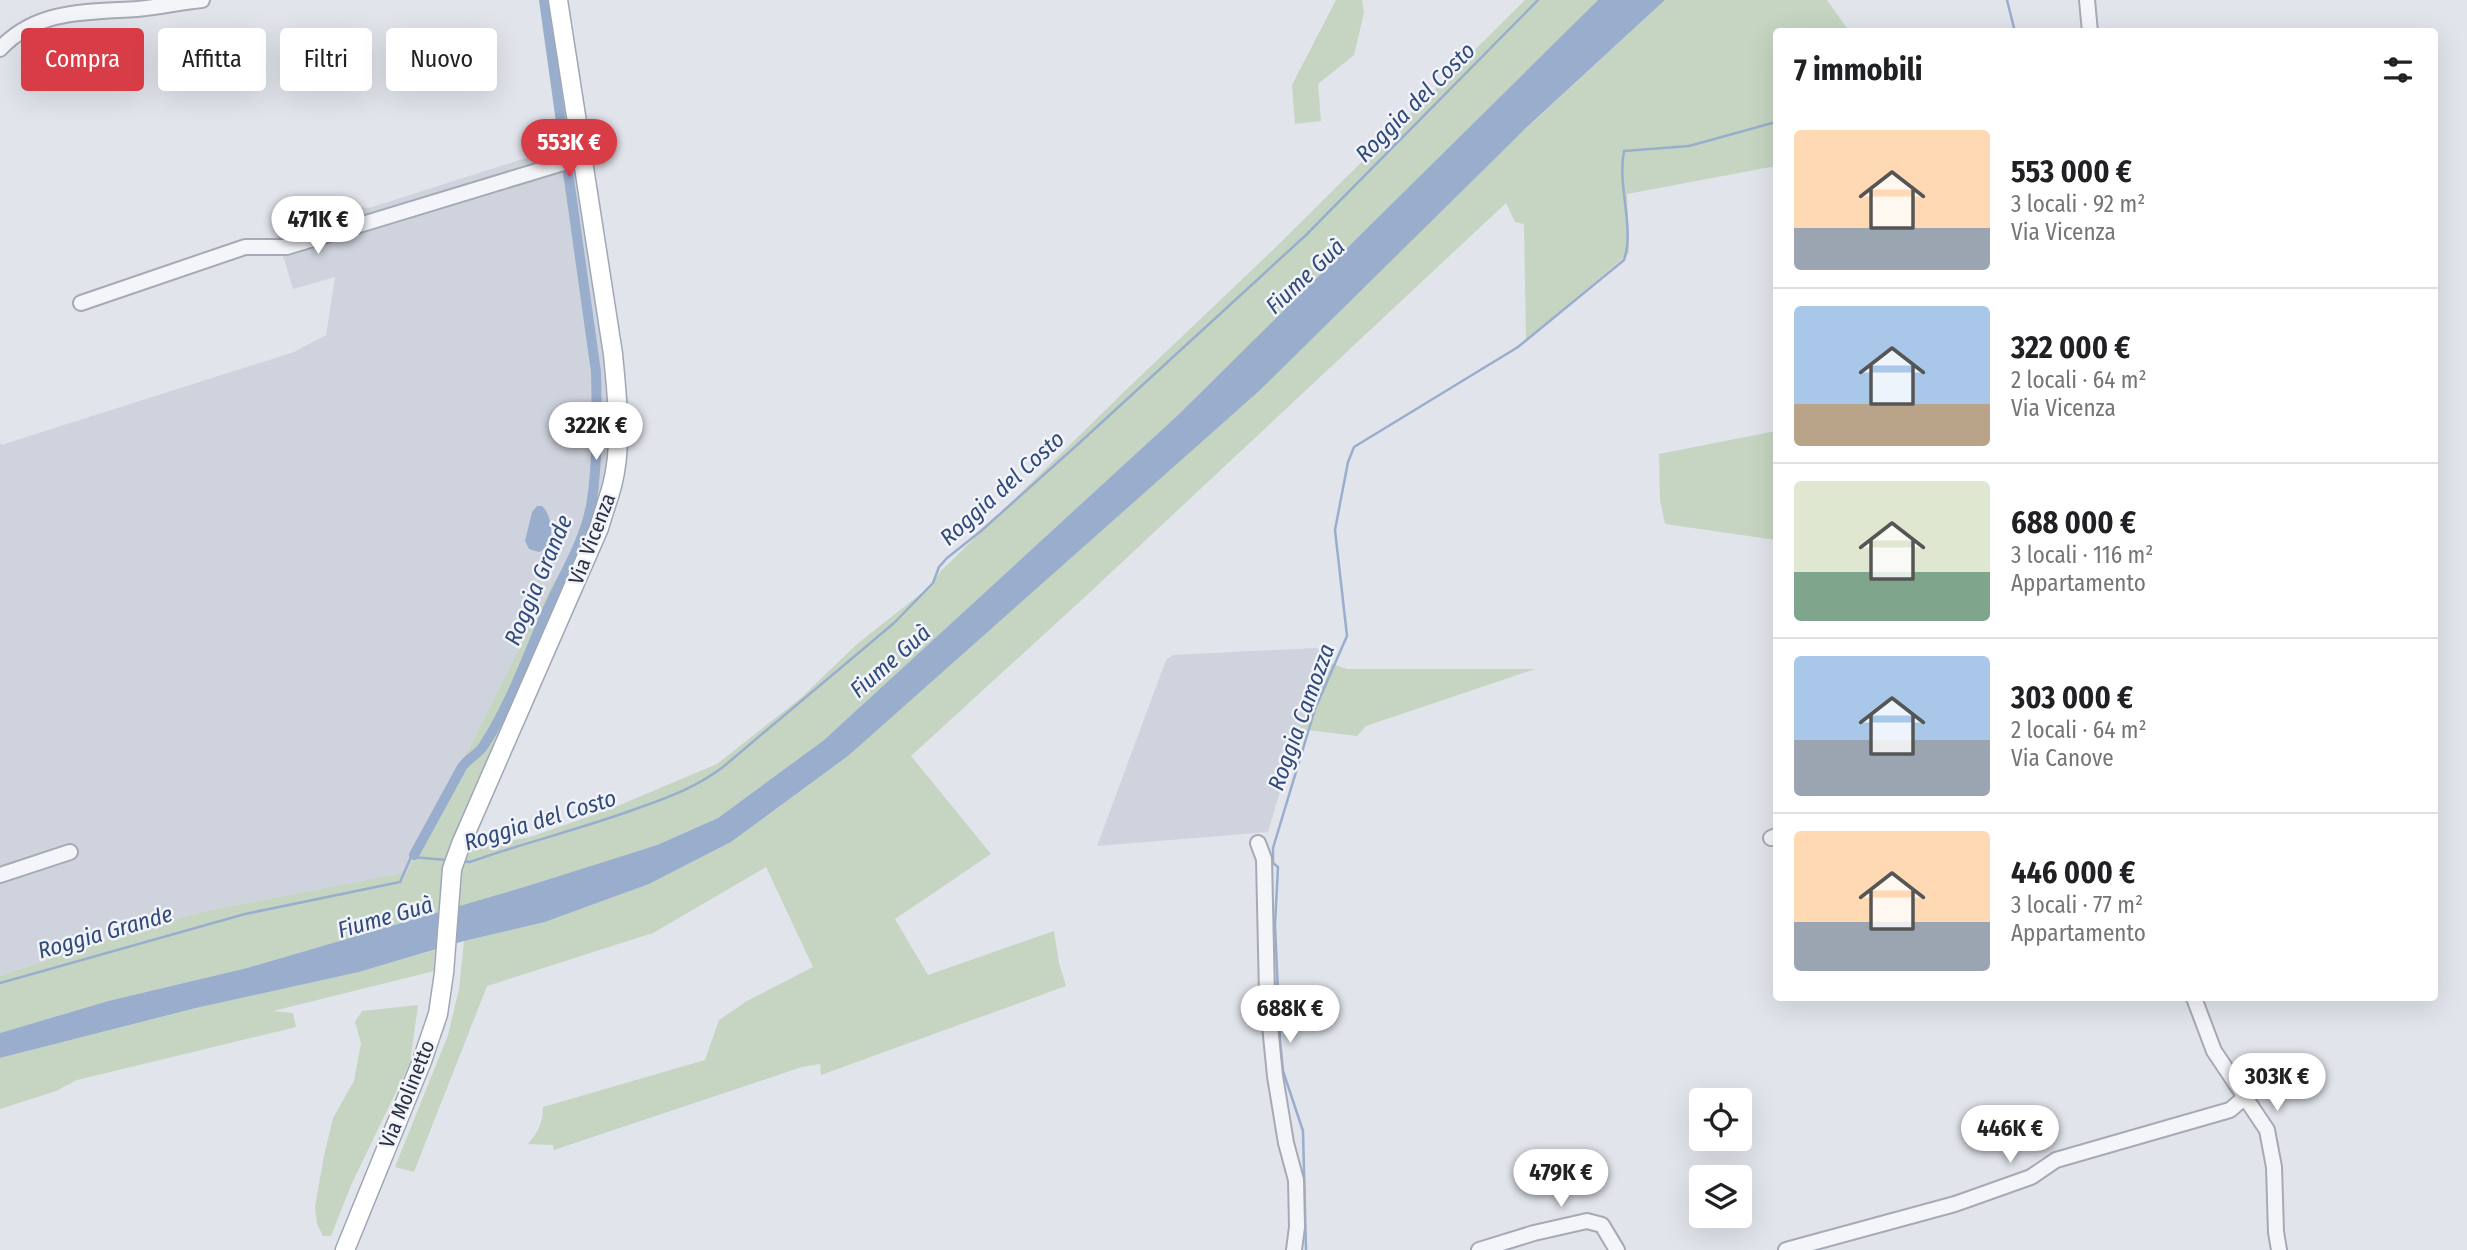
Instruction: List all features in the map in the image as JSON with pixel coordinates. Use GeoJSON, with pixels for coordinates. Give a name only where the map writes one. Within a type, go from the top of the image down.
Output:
{"type":"FeatureCollection","features":[{"type":"Feature","properties":{"kind":"main road","name":"Via Vicenza"},"geometry":{"type":"LineString","coordinates":[[447,932],[452,869],[599,528],[612,484],[618,449],[613,354],[558,0]]}},
{"type":"Feature","properties":{"kind":"main road","name":"Via Molinetto"},"geometry":{"type":"LineString","coordinates":[[345,1250],[422,1061],[438,1014],[447,932]]}},
{"type":"Feature","properties":{"kind":"street"},"geometry":{"type":"LineString","coordinates":[[0,49],[28,28],[61,15],[84,10],[140,9],[202,0]]}},
{"type":"Feature","properties":{"kind":"street"},"geometry":{"type":"LineString","coordinates":[[2087,0],[2090,28]]}},
{"type":"Feature","properties":{"kind":"street"},"geometry":{"type":"LineString","coordinates":[[81,303],[245,247],[287,247],[582,157]]}},
{"type":"Feature","properties":{"kind":"street"},"geometry":{"type":"LineString","coordinates":[[1258,843],[1264,859],[1267,995],[1275,1076],[1286,1143],[1296,1180],[1297,1227],[1294,1250]]}},
{"type":"Feature","properties":{"kind":"street"},"geometry":{"type":"LineString","coordinates":[[0,875],[70,852]]}},
{"type":"Feature","properties":{"kind":"street"},"geometry":{"type":"LineString","coordinates":[[2195,1001],[2214,1051],[2267,1130],[2274,1167],[2279,1250]]}},
{"type":"Feature","properties":{"kind":"street"},"geometry":{"type":"LineString","coordinates":[[1786,1250],[1955,1204],[2031,1177],[2056,1160],[2230,1110],[2244,1098]]}},
{"type":"Feature","properties":{"kind":"street"},"geometry":{"type":"LineString","coordinates":[[1479,1250],[1534,1233],[1587,1221],[1602,1225],[1617,1250]]}},
{"type":"Feature","properties":{"kind":"shaded area"},"geometry":{"type":"Polygon","coordinates":[[[573,143],[605,365],[608,455],[602,496],[565,584],[556,578],[407,872],[206,911],[142,928],[0,976],[0,442],[1,445],[294,352],[326,335],[335,277],[293,289],[277,235],[573,143]]]}},
{"type":"Feature","properties":{"kind":"shaded area"},"geometry":{"type":"Polygon","coordinates":[[[1322,649],[1328,655],[1307,702],[1268,832],[1097,846],[1166,660],[1173,655],[1322,649]]]}},
{"type":"Feature","properties":{"kind":"green space"},"geometry":{"type":"Polygon","coordinates":[[[1336,0],[1362,0],[1364,13],[1354,55],[1318,84],[1321,121],[1295,124],[1292,85],[1336,0]]]}},
{"type":"Feature","properties":{"kind":"green space"},"geometry":{"type":"Polygon","coordinates":[[[1525,0],[1598,0],[1178,415],[824,740],[718,818],[657,845],[531,886],[247,968],[108,1001],[0,1033],[0,976],[142,928],[206,911],[407,872],[555,578],[565,584],[468,818],[461,819],[449,853],[530,837],[608,810],[717,764],[802,697],[857,644],[928,588],[942,570],[1276,247],[1525,0]]]}},
{"type":"Feature","properties":{"kind":"green space"},"geometry":{"type":"Polygon","coordinates":[[[1665,0],[1827,0],[1847,28],[1773,28],[1773,167],[1627,194],[1629,253],[1526,340],[1524,224],[1515,222],[1506,203],[911,756],[991,854],[895,919],[928,975],[1054,931],[1066,986],[821,1075],[820,1064],[802,1067],[554,1150],[553,1145],[528,1144],[539,1127],[543,1107],[705,1060],[719,1020],[747,1001],[813,967],[766,867],[653,933],[487,986],[414,1172],[395,1167],[448,1035],[459,989],[464,941],[545,922],[649,884],[731,842],[848,756],[1665,0]]]}},
{"type":"Feature","properties":{"kind":"green space"},"geometry":{"type":"Polygon","coordinates":[[[1773,432],[1773,540],[1665,524],[1660,500],[1659,454],[1773,432]]]}},
{"type":"Feature","properties":{"kind":"green space"},"geometry":{"type":"Polygon","coordinates":[[[1326,662],[1347,669],[1535,669],[1366,726],[1357,736],[1299,729],[1307,702],[1326,662]]]}},
{"type":"Feature","properties":{"kind":"green space"},"geometry":{"type":"Polygon","coordinates":[[[435,950],[434,971],[273,1011],[293,1013],[296,1027],[77,1080],[56,1091],[0,1109],[0,1058],[196,1008],[359,972],[435,950]]]}},
{"type":"Feature","properties":{"kind":"green space"},"geometry":{"type":"Polygon","coordinates":[[[418,1005],[410,1063],[352,1183],[331,1236],[323,1236],[317,1224],[315,1207],[333,1118],[354,1081],[361,1043],[355,1022],[362,1011],[418,1005]]]}},
{"type":"Feature","properties":{"kind":"water"},"geometry":{"type":"Polygon","coordinates":[[[1598,0],[1665,0],[1526,128],[1259,391],[848,756],[731,842],[649,884],[545,922],[464,941],[359,972],[196,1008],[0,1058],[0,1033],[108,1001],[247,968],[531,885],[657,845],[718,818],[824,740],[1178,415],[1598,0]]]}},
{"type":"Feature","properties":{"kind":"water"},"geometry":{"type":"Polygon","coordinates":[[[537,506],[542,506],[545,510],[551,527],[551,539],[547,549],[539,552],[529,549],[525,541],[532,512],[537,506]]]}},
{"type":"Feature","properties":{"kind":"waterway","name":"Roggia Grande"},"geometry":{"type":"LineString","coordinates":[[414,855],[462,767],[482,748],[494,729],[580,541],[592,500],[596,452],[596,372],[544,0]]}},
{"type":"Feature","properties":{"kind":"waterway","name":"Roggia del Costo"},"geometry":{"type":"LineString","coordinates":[[461,861],[470,862],[652,803],[694,785],[723,767],[894,623],[933,583],[939,567],[947,558],[1076,446],[1306,235],[1538,0]]}},
{"type":"Feature","properties":{"kind":"waterway","name":"Roggia Camozza"},"geometry":{"type":"LineString","coordinates":[[2007,0],[2014,28]]}},
{"type":"Feature","properties":{"kind":"waterway","name":"Roggia Camozza"},"geometry":{"type":"LineString","coordinates":[[1306,1250],[1303,1131],[1283,1071],[1280,1040],[1275,925],[1278,867],[1273,863],[1273,848],[1315,709],[1347,636],[1335,530],[1348,462],[1354,447],[1518,347],[1624,260],[1628,234],[1622,164],[1624,151],[1689,146],[1773,123]]}},
{"type":"Feature","properties":{"kind":"waterway","name":"Roggia Grande"},"geometry":{"type":"LineString","coordinates":[[0,983],[245,914],[400,882],[411,857],[447,860]]}},
{"type":"Feature","properties":{"kind":"water label","name":"Fiume Guà"},"geometry":{"type":"Point","coordinates":[1305,276]}},
{"type":"Feature","properties":{"kind":"water label","name":"Fiume Guà"},"geometry":{"type":"Point","coordinates":[890,661]}},
{"type":"Feature","properties":{"kind":"water label","name":"Fiume Guà"},"geometry":{"type":"Point","coordinates":[385,917]}}]}
